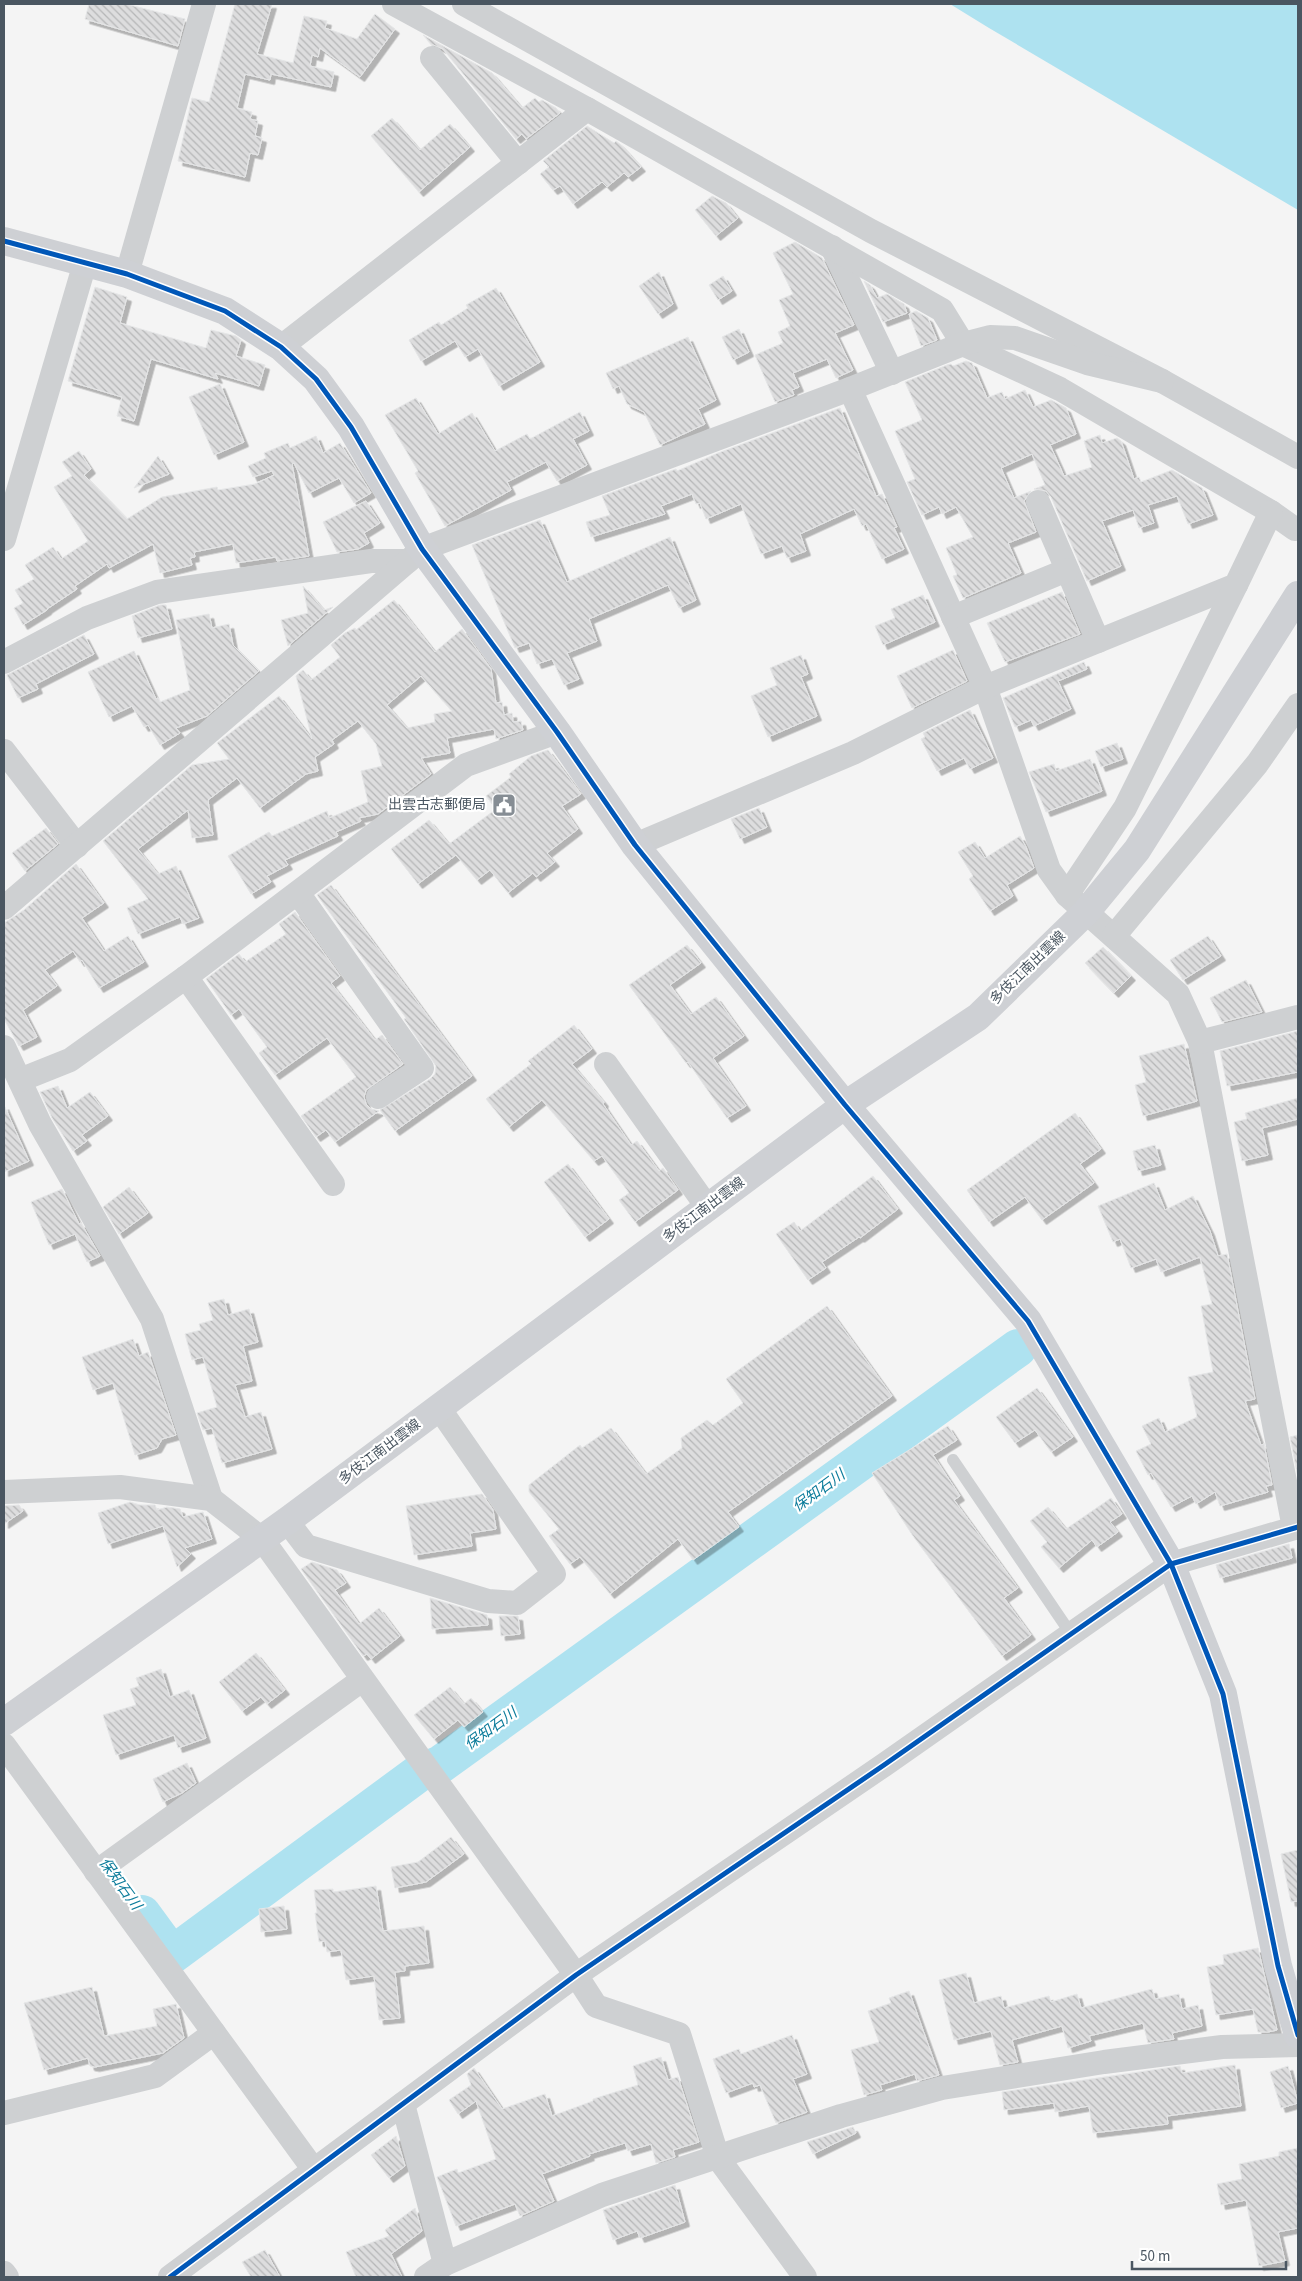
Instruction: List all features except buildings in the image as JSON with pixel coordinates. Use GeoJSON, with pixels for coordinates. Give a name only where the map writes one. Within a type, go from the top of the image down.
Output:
{"type":"FeatureCollection","features":[{"type":"Feature","properties":{"kind":"street"},"geometry":{"type":"LineString","coordinates":[[127,274],[204,4]]}},
{"type":"Feature","properties":{"kind":"street"},"geometry":{"type":"LineString","coordinates":[[394,4],[587,109],[942,310],[963,344],[1060,389],[1271,512],[1295,529]]}},
{"type":"Feature","properties":{"kind":"street"},"geometry":{"type":"LineString","coordinates":[[464,4],[871,231],[1162,381],[1298,457]]}},
{"type":"Feature","properties":{"kind":"street"},"geometry":{"type":"LineString","coordinates":[[432,58],[518,163]]}},
{"type":"Feature","properties":{"kind":"street"},"geometry":{"type":"LineString","coordinates":[[281,347],[587,109]]}},
{"type":"Feature","properties":{"kind":"street"},"geometry":{"type":"LineString","coordinates":[[4,241],[127,274],[225,311],[281,347],[316,379],[351,427],[415,554],[557,732],[635,845],[845,1105],[1028,1322],[1171,1564],[1224,1694],[1278,1966],[1298,2035]]}},
{"type":"Feature","properties":{"kind":"street"},"geometry":{"type":"LineString","coordinates":[[832,247],[892,373]]}},
{"type":"Feature","properties":{"kind":"street"},"geometry":{"type":"LineString","coordinates":[[4,539],[85,263]]}},
{"type":"Feature","properties":{"kind":"street"},"geometry":{"type":"LineString","coordinates":[[4,662],[87,618],[156,592],[415,554],[892,373],[963,344],[990,337],[1014,338],[1087,363],[1162,381]]}},
{"type":"Feature","properties":{"kind":"street"},"geometry":{"type":"LineString","coordinates":[[170,2277],[576,1975],[1171,1564],[1296,1528],[1200,1042],[1178,994],[1076,903],[1049,870],[985,686],[850,389]]}},
{"type":"Feature","properties":{"kind":"street"},"geometry":{"type":"LineString","coordinates":[[1038,502],[1098,641]]}},
{"type":"Feature","properties":{"kind":"street"},"geometry":{"type":"LineString","coordinates":[[1076,903],[1271,512]]}},
{"type":"Feature","properties":{"kind":"street"},"geometry":{"type":"LineString","coordinates":[[4,908],[415,554]]}},
{"type":"Feature","properties":{"kind":"street"},"geometry":{"type":"LineString","coordinates":[[953,617],[1067,570]]}},
{"type":"Feature","properties":{"kind":"street"},"geometry":{"type":"LineString","coordinates":[[635,845],[853,753],[985,686],[1236,585]]}},
{"type":"Feature","properties":{"kind":"street","name":"多伎江南出雲線"},"geometry":{"type":"LineString","coordinates":[[4,1722],[287,1521],[845,1105],[978,1017],[1076,903],[1136,850],[1298,595]]}},
{"type":"Feature","properties":{"kind":"street"},"geometry":{"type":"LineString","coordinates":[[1114,936],[1257,764],[1298,705]]}},
{"type":"Feature","properties":{"kind":"street"},"geometry":{"type":"LineString","coordinates":[[20,1080],[70,1060],[186,978],[466,765],[557,732]]}},
{"type":"Feature","properties":{"kind":"street"},"geometry":{"type":"LineString","coordinates":[[4,751],[77,846]]}},
{"type":"Feature","properties":{"kind":"street"},"geometry":{"type":"LineString","coordinates":[[298,893],[422,1068],[378,1097]]}},
{"type":"Feature","properties":{"kind":"street"},"geometry":{"type":"LineString","coordinates":[[186,978],[333,1184]]}},
{"type":"Feature","properties":{"kind":"street"},"geometry":{"type":"LineString","coordinates":[[1200,1042],[1298,1017]]}},
{"type":"Feature","properties":{"kind":"street"},"geometry":{"type":"LineString","coordinates":[[4,1048],[40,1124],[152,1319],[211,1500]]}},
{"type":"Feature","properties":{"kind":"street"},"geometry":{"type":"LineString","coordinates":[[606,1064],[708,1208]]}},
{"type":"Feature","properties":{"kind":"street"},"geometry":{"type":"LineString","coordinates":[[287,1521],[306,1546],[488,1601],[517,1602],[554,1574],[439,1408]]}},
{"type":"Feature","properties":{"kind":"street"},"geometry":{"type":"LineString","coordinates":[[4,1492],[120,1487],[211,1500],[262,1538],[362,1680],[576,1975],[596,2006],[678,2034],[718,2158],[805,2277]]}},
{"type":"Feature","properties":{"kind":"street"},"geometry":{"type":"LineString","coordinates":[[96,1872],[362,1680]]}},
{"type":"Feature","properties":{"kind":"street"},"geometry":{"type":"LineString","coordinates":[[4,1745],[314,2170]]}},
{"type":"Feature","properties":{"kind":"street"},"geometry":{"type":"LineString","coordinates":[[4,2113],[155,2076],[214,2034]]}},
{"type":"Feature","properties":{"kind":"street"},"geometry":{"type":"LineString","coordinates":[[402,2104],[436,2271],[602,2195],[841,2116],[942,2088],[1104,2062],[1222,2046],[1298,2044]]}},
{"type":"Feature","properties":{"kind":"street"},"geometry":{"type":"LineString","coordinates":[[4,2273],[7,2277]]}},
{"type":"Feature","properties":{"kind":"lane"},"geometry":{"type":"LineString","coordinates":[[953,1460],[1071,1634]]}},
{"type":"Feature","properties":{"kind":"water"},"geometry":{"type":"Polygon","coordinates":[[[950,4],[1298,4],[1298,210],[989,28],[950,4]]]}},
{"type":"Feature","properties":{"kind":"waterway","name":"保知石川"},"geometry":{"type":"LineString","coordinates":[[142,1914],[172,1955],[419,1773],[441,1764],[1018,1348]]}},
{"type":"Feature","properties":{"kind":"cycle path"},"geometry":{"type":"LineString","coordinates":[[4,241],[127,274],[225,311],[281,347],[316,379],[351,427],[422,549],[557,732],[635,845],[845,1105],[1028,1321],[1171,1564],[1223,1694],[1278,1966],[1298,2035]]}},
{"type":"Feature","properties":{"kind":"cycle path"},"geometry":{"type":"LineString","coordinates":[[170,2277],[576,1975],[884,1765],[1171,1564],[1298,1527]]}},
{"type":"Feature","properties":{"kind":"place","name":"出雲古志郵便局"},"geometry":{"type":"Point","coordinates":[504,805]}}]}
